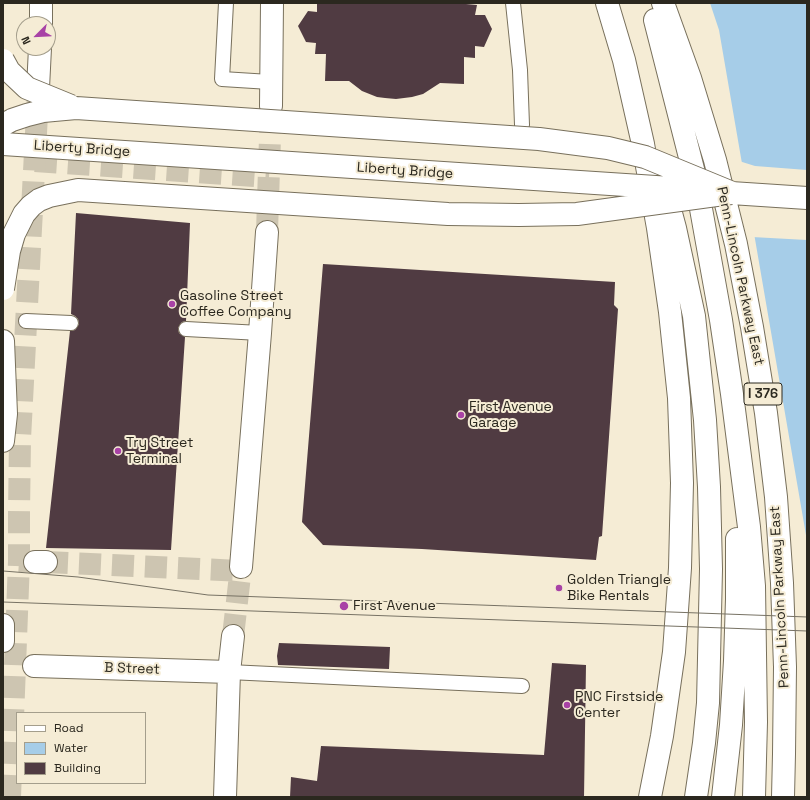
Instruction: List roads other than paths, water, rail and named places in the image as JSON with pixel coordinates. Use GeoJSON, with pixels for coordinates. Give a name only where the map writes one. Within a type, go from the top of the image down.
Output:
{"type":"FeatureCollection","features":[{"type":"Feature","properties":{"kind":"main road"},"geometry":{"type":"LineString","coordinates":[[41,16],[42,3]]}},
{"type":"Feature","properties":{"kind":"main road"},"geometry":{"type":"LineString","coordinates":[[271,106],[270,82],[272,3]]}},
{"type":"Feature","properties":{"kind":"main road"},"geometry":{"type":"LineString","coordinates":[[606,3],[664,188],[675,228],[694,316],[701,377],[709,487],[710,619],[708,703],[696,797]]}},
{"type":"Feature","properties":{"kind":"main road"},"geometry":{"type":"LineString","coordinates":[[651,3],[696,181],[721,320],[732,394],[749,527],[754,586],[756,714],[754,797]]}},
{"type":"Feature","properties":{"kind":"main road","name":"Penn-Lincoln Parkway East"},"geometry":{"type":"LineString","coordinates":[[663,3],[690,78],[715,160],[737,252],[752,326],[766,413],[776,497],[782,583],[785,666],[783,797]]}},
{"type":"Feature","properties":{"kind":"main road"},"geometry":{"type":"LineString","coordinates":[[38,88],[40,56]]}},
{"type":"Feature","properties":{"kind":"main road"},"geometry":{"type":"LineString","coordinates":[[3,60],[9,72],[27,88],[76,108]]}},
{"type":"Feature","properties":{"kind":"main road"},"geometry":{"type":"LineString","coordinates":[[624,60],[643,144],[670,312],[678,398],[681,475],[680,568],[674,652],[662,736],[650,797]]}},
{"type":"Feature","properties":{"kind":"main road"},"geometry":{"type":"LineString","coordinates":[[3,125],[12,120],[43,111],[76,108],[539,139],[600,147],[645,157],[731,193]]}},
{"type":"Feature","properties":{"kind":"main road","name":"Liberty Bridge"},"geometry":{"type":"LineString","coordinates":[[3,144],[807,198]]}},
{"type":"Feature","properties":{"kind":"main road"},"geometry":{"type":"LineString","coordinates":[[3,289],[9,251],[14,234],[24,214],[39,200],[49,196],[78,190],[448,214],[577,214],[731,193]]}},
{"type":"Feature","properties":{"kind":"main road"},"geometry":{"type":"LineString","coordinates":[[241,567],[267,232]]}},
{"type":"Feature","properties":{"kind":"main road"},"geometry":{"type":"LineString","coordinates":[[3,341],[6,414],[3,441]]}},
{"type":"Feature","properties":{"kind":"main road"},"geometry":{"type":"LineString","coordinates":[[723,797],[731,725],[737,598],[737,541],[732,394]]}},
{"type":"Feature","properties":{"kind":"main road"},"geometry":{"type":"LineString","coordinates":[[3,625],[3,641]]}},
{"type":"Feature","properties":{"kind":"main road"},"geometry":{"type":"LineString","coordinates":[[225,797],[229,672],[233,636]]}},
{"type":"Feature","properties":{"kind":"main road","name":"B Street"},"geometry":{"type":"LineString","coordinates":[[34,666],[229,672]]}},
{"type":"Feature","properties":{"kind":"lane"},"geometry":{"type":"LineString","coordinates":[[226,3],[222,79],[270,82]]}},
{"type":"Feature","properties":{"kind":"lane"},"geometry":{"type":"LineString","coordinates":[[513,3],[520,70],[522,125]]}},
{"type":"Feature","properties":{"kind":"lane"},"geometry":{"type":"LineString","coordinates":[[26,321],[71,323]]}},
{"type":"Feature","properties":{"kind":"lane"},"geometry":{"type":"LineString","coordinates":[[186,329],[260,333]]}},
{"type":"Feature","properties":{"kind":"lane"},"geometry":{"type":"LineString","coordinates":[[229,672],[522,686]]}},
{"type":"Feature","properties":{"kind":"water"},"geometry":{"type":"Polygon","coordinates":[[[710,3],[807,3],[807,541],[719,30],[710,3]]]}},
{"type":"Feature","properties":{"kind":"tunnel"},"geometry":{"type":"LineString","coordinates":[[10,797],[19,561],[20,439],[38,95]]}},
{"type":"Feature","properties":{"kind":"tunnel"},"geometry":{"type":"LineString","coordinates":[[267,232],[271,106]]}},
{"type":"Feature","properties":{"kind":"tunnel"},"geometry":{"type":"LineString","coordinates":[[35,161],[269,177]]}},
{"type":"Feature","properties":{"kind":"tunnel"},"geometry":{"type":"LineString","coordinates":[[19,561],[35,562]]}},
{"type":"Feature","properties":{"kind":"tunnel"},"geometry":{"type":"LineString","coordinates":[[46,562],[241,571]]}},
{"type":"Feature","properties":{"kind":"tunnel"},"geometry":{"type":"LineString","coordinates":[[233,636],[241,567]]}},
{"type":"Feature","properties":{"kind":"tram line"},"geometry":{"type":"LineString","coordinates":[[3,571],[78,577],[208,595],[807,617]]}},
{"type":"Feature","properties":{"kind":"tram line"},"geometry":{"type":"LineString","coordinates":[[3,602],[807,631]]}},
{"type":"Feature","properties":{"kind":"place","name":"Gasoline Street Coffee Company"},"geometry":{"type":"Point","coordinates":[172,304]}},
{"type":"Feature","properties":{"kind":"place","name":"First Avenue Garage"},"geometry":{"type":"Point","coordinates":[461,415]}},
{"type":"Feature","properties":{"kind":"place","name":"Try Street Terminal"},"geometry":{"type":"Point","coordinates":[118,451]}},
{"type":"Feature","properties":{"kind":"place","name":"Golden Triangle Bike Rentals"},"geometry":{"type":"Point","coordinates":[559,588]}},
{"type":"Feature","properties":{"kind":"place","name":"First Avenue"},"geometry":{"type":"Point","coordinates":[344,606]}},
{"type":"Feature","properties":{"kind":"place","name":"PNC Firstside Center"},"geometry":{"type":"Point","coordinates":[567,705]}}]}
